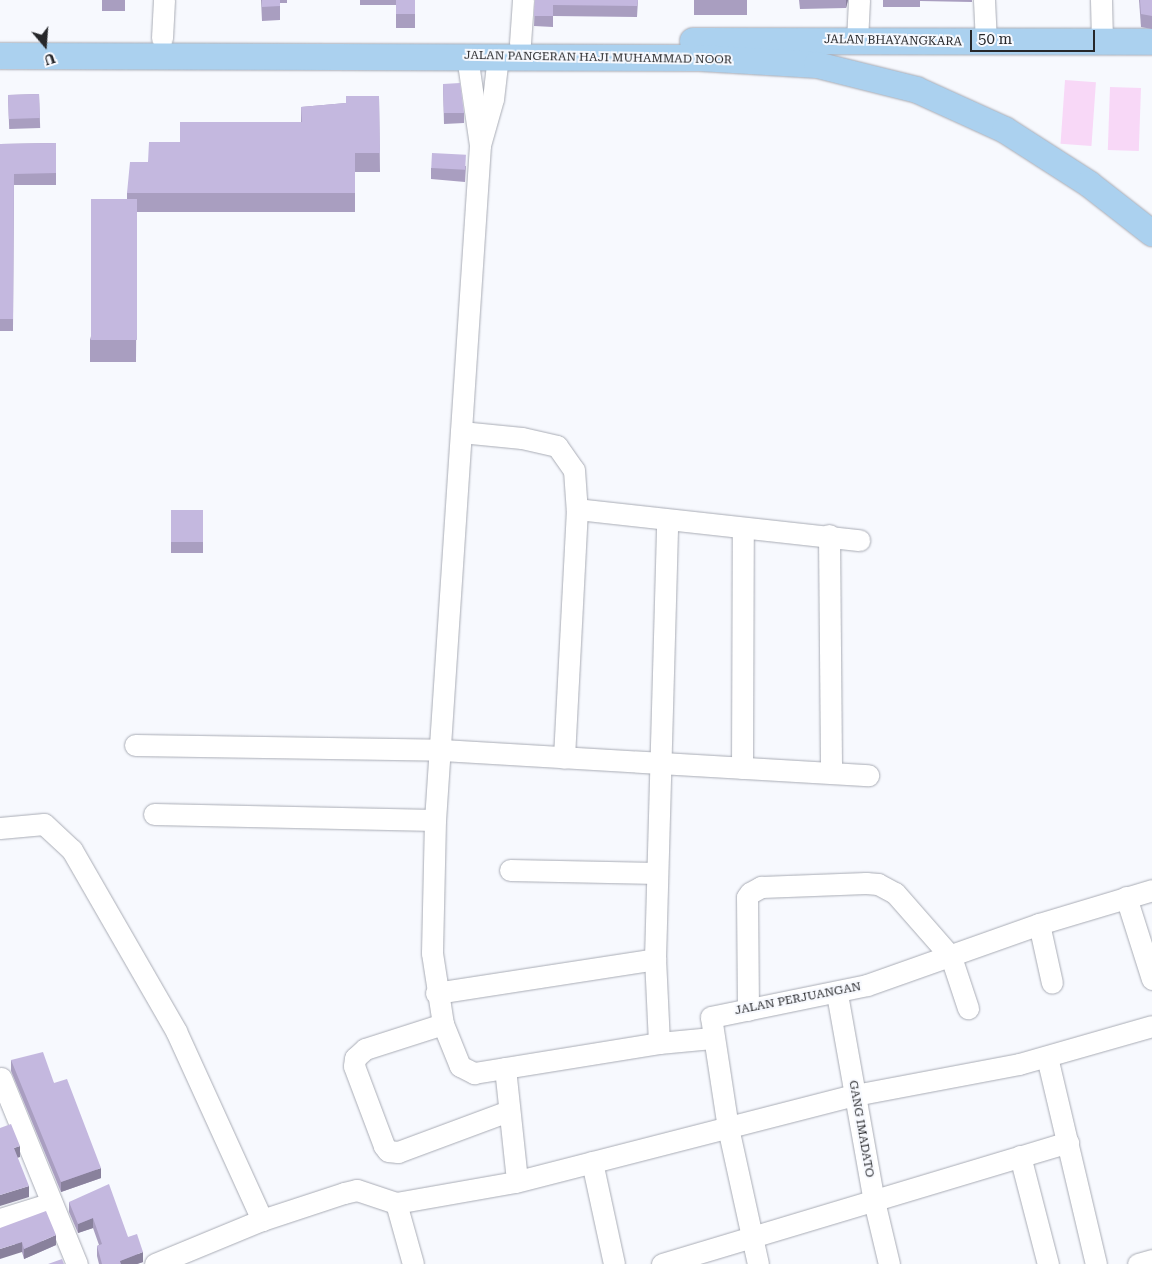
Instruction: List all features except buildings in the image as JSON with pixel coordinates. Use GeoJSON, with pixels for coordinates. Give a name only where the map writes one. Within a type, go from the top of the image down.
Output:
{"type":"FeatureCollection","features":[{"type":"Feature","properties":{"kind":"main road","name":"JALAN PANGERAN HAJI MUHAMMAD NOOR"},"geometry":{"type":"LineString","coordinates":[[0,40],[162,38],[375,48],[509,50],[747,60],[817,65],[869,76],[918,90],[1005,130],[1089,184],[1152,233]]}},
{"type":"Feature","properties":{"kind":"main road","name":"JALAN PANGERAN HAJI MUHAMMAD NOOR"},"geometry":{"type":"LineString","coordinates":[[0,56],[375,48],[467,56],[509,50],[815,40]]}},
{"type":"Feature","properties":{"kind":"main road","name":"JALAN BHAYANGKARA"},"geometry":{"type":"LineString","coordinates":[[815,40],[1152,42]]}},
{"type":"Feature","properties":{"kind":"street"},"geometry":{"type":"LineString","coordinates":[[162,38],[164,0]]}},
{"type":"Feature","properties":{"kind":"street"},"geometry":{"type":"LineString","coordinates":[[480,145],[523,0]]}},
{"type":"Feature","properties":{"kind":"street"},"geometry":{"type":"LineString","coordinates":[[857,41],[859,0]]}},
{"type":"Feature","properties":{"kind":"street"},"geometry":{"type":"LineString","coordinates":[[984,0],[986,42]]}},
{"type":"Feature","properties":{"kind":"street"},"geometry":{"type":"LineString","coordinates":[[1101,0],[1102,41]]}},
{"type":"Feature","properties":{"kind":"street"},"geometry":{"type":"LineString","coordinates":[[467,56],[480,145],[442,750],[435,820],[432,953],[436,993],[443,1024],[456,1058],[466,1070],[474,1072],[659,1043],[712,1038]]}},
{"type":"Feature","properties":{"kind":"street"},"geometry":{"type":"LineString","coordinates":[[461,432],[522,438],[557,446],[574,470],[577,509],[564,758]]}},
{"type":"Feature","properties":{"kind":"street"},"geometry":{"type":"LineString","coordinates":[[577,509],[668,522],[743,530],[828,535],[859,540]]}},
{"type":"Feature","properties":{"kind":"street"},"geometry":{"type":"LineString","coordinates":[[659,1043],[655,959],[659,764],[668,522]]}},
{"type":"Feature","properties":{"kind":"street"},"geometry":{"type":"LineString","coordinates":[[742,768],[743,530]]}},
{"type":"Feature","properties":{"kind":"street"},"geometry":{"type":"LineString","coordinates":[[828,535],[831,772]]}},
{"type":"Feature","properties":{"kind":"street"},"geometry":{"type":"LineString","coordinates":[[135,745],[442,750],[868,775]]}},
{"type":"Feature","properties":{"kind":"street"},"geometry":{"type":"LineString","coordinates":[[154,814],[435,820]]}},
{"type":"Feature","properties":{"kind":"street"},"geometry":{"type":"LineString","coordinates":[[0,828],[44,824],[72,850],[176,1031],[262,1220]]}},
{"type":"Feature","properties":{"kind":"street"},"geometry":{"type":"LineString","coordinates":[[510,870],[657,873]]}},
{"type":"Feature","properties":{"kind":"street"},"geometry":{"type":"LineString","coordinates":[[748,1010],[748,897],[761,887],[878,884],[894,894],[951,957],[968,1008]]}},
{"type":"Feature","properties":{"kind":"street","name":"JALAN PERJUANGAN"},"geometry":{"type":"LineString","coordinates":[[758,1264],[728,1128],[712,1038],[710,1020],[714,1015],[837,994],[951,957],[1040,924],[1152,890]]}},
{"type":"Feature","properties":{"kind":"street"},"geometry":{"type":"LineString","coordinates":[[1126,897],[1152,979]]}},
{"type":"Feature","properties":{"kind":"street"},"geometry":{"type":"LineString","coordinates":[[1040,924],[1052,982]]}},
{"type":"Feature","properties":{"kind":"street"},"geometry":{"type":"LineString","coordinates":[[436,993],[655,959]]}},
{"type":"Feature","properties":{"kind":"street","name":"GANG IMADATO"},"geometry":{"type":"LineString","coordinates":[[837,994],[874,1201],[889,1264]]}},
{"type":"Feature","properties":{"kind":"street"},"geometry":{"type":"LineString","coordinates":[[443,1024],[365,1049],[355,1058],[354,1066],[384,1146],[388,1150],[398,1152],[508,1111]]}},
{"type":"Feature","properties":{"kind":"street"},"geometry":{"type":"LineString","coordinates":[[155,1264],[262,1220],[357,1190],[396,1203],[515,1182],[856,1095],[1047,1057],[1152,1026]]}},
{"type":"Feature","properties":{"kind":"street"},"geometry":{"type":"LineString","coordinates":[[1047,1057],[1096,1264]]}},
{"type":"Feature","properties":{"kind":"street"},"geometry":{"type":"LineString","coordinates":[[505,1068],[508,1111],[516,1171]]}},
{"type":"Feature","properties":{"kind":"street"},"geometry":{"type":"LineString","coordinates":[[1,1078],[77,1264]]}},
{"type":"Feature","properties":{"kind":"street"},"geometry":{"type":"LineString","coordinates":[[662,1264],[752,1239],[1068,1142]]}},
{"type":"Feature","properties":{"kind":"street"},"geometry":{"type":"LineString","coordinates":[[1020,1156],[1048,1264]]}},
{"type":"Feature","properties":{"kind":"street"},"geometry":{"type":"LineString","coordinates":[[592,1162],[614,1264]]}},
{"type":"Feature","properties":{"kind":"street"},"geometry":{"type":"LineString","coordinates":[[0,1219],[52,1202]]}},
{"type":"Feature","properties":{"kind":"street"},"geometry":{"type":"LineString","coordinates":[[396,1203],[413,1264]]}},
{"type":"Feature","properties":{"kind":"street"},"geometry":{"type":"LineString","coordinates":[[1138,1264],[1152,1260]]}},
{"type":"Feature","properties":{"kind":"shaded area"},"geometry":{"type":"Polygon","coordinates":[[[1065,80],[1096,82],[1091,146],[1061,144],[1065,80]]]}},
{"type":"Feature","properties":{"kind":"shaded area"},"geometry":{"type":"Polygon","coordinates":[[[1110,87],[1141,88],[1139,151],[1108,150],[1110,87]]]}}]}
